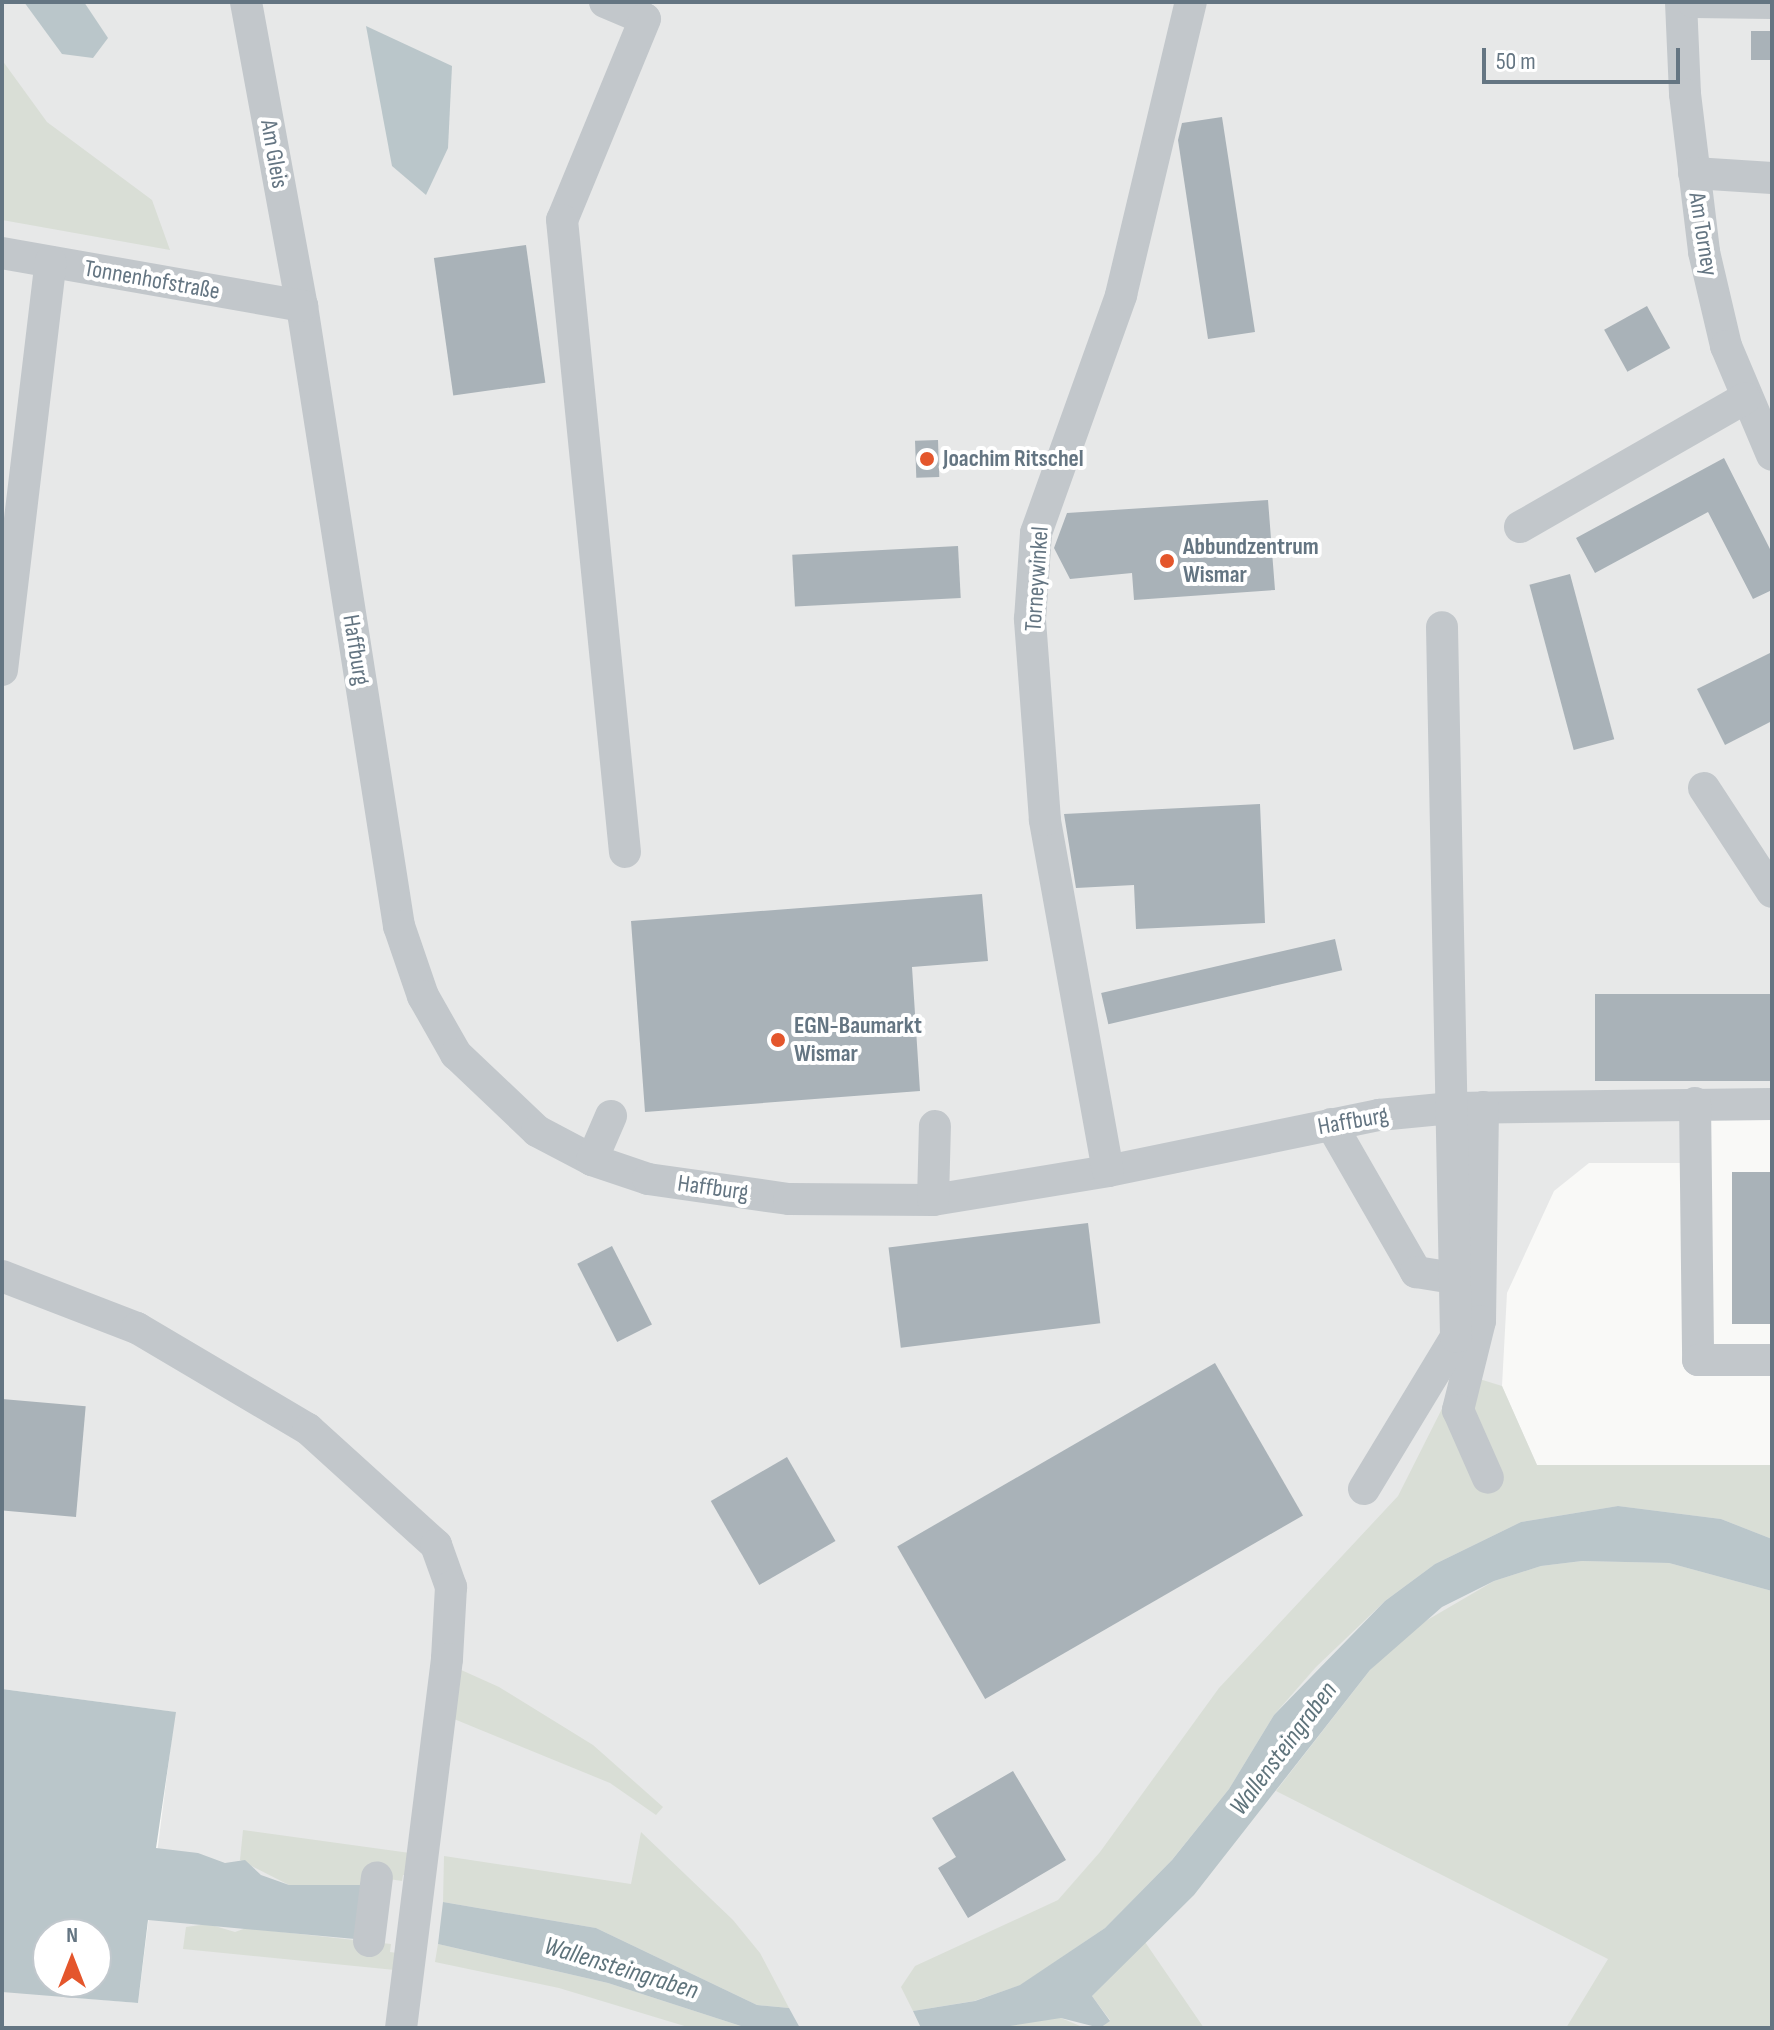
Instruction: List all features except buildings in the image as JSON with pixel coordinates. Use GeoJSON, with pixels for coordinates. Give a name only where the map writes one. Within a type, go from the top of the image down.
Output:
{"type":"FeatureCollection","features":[{"type":"Feature","properties":{"kind":"street","name":"Am Gleis"},"geometry":{"type":"LineString","coordinates":[[246,2],[302,306]]}},
{"type":"Feature","properties":{"kind":"street"},"geometry":{"type":"LineString","coordinates":[[605,2],[645,19],[562,220],[625,852]]}},
{"type":"Feature","properties":{"kind":"street","name":"Torneywinkel"},"geometry":{"type":"LineString","coordinates":[[1108,1171],[1045,820],[1030,619],[1036,533],[1121,295],[1191,2]]}},
{"type":"Feature","properties":{"kind":"street","name":"Am Torney"},"geometry":{"type":"LineString","coordinates":[[1681,2],[1694,173],[1704,252],[1726,346],[1758,415],[1772,455]]}},
{"type":"Feature","properties":{"kind":"street"},"geometry":{"type":"LineString","coordinates":[[1693,2],[1772,3]]}},
{"type":"Feature","properties":{"kind":"street"},"geometry":{"type":"LineString","coordinates":[[1694,173],[1772,178]]}},
{"type":"Feature","properties":{"kind":"street","name":"Tonnenhofstraße"},"geometry":{"type":"LineString","coordinates":[[2,253],[302,306]]}},
{"type":"Feature","properties":{"kind":"street"},"geometry":{"type":"LineString","coordinates":[[2,670],[51,262]]}},
{"type":"Feature","properties":{"kind":"street","name":"Haffburg"},"geometry":{"type":"LineString","coordinates":[[302,306],[399,926],[423,996],[456,1054],[537,1131],[592,1160],[648,1179],[789,1199],[933,1200],[1108,1171],[1331,1124],[1468,1108],[1772,1104]]}},
{"type":"Feature","properties":{"kind":"street"},"geometry":{"type":"LineString","coordinates":[[1520,527],[1758,415]]}},
{"type":"Feature","properties":{"kind":"street"},"geometry":{"type":"LineString","coordinates":[[1442,627],[1480,1321],[1458,1410],[1488,1478]]}},
{"type":"Feature","properties":{"kind":"street"},"geometry":{"type":"LineString","coordinates":[[1704,788],[1772,892]]}},
{"type":"Feature","properties":{"kind":"street"},"geometry":{"type":"LineString","coordinates":[[1695,1103],[1698,1360],[1772,1360]]}},
{"type":"Feature","properties":{"kind":"street"},"geometry":{"type":"LineString","coordinates":[[1364,1489],[1456,1337],[1455,1278],[1468,1108]]}},
{"type":"Feature","properties":{"kind":"street"},"geometry":{"type":"LineString","coordinates":[[592,1160],[611,1116]]}},
{"type":"Feature","properties":{"kind":"street"},"geometry":{"type":"LineString","coordinates":[[1331,1124],[1416,1272],[1455,1278]]}},
{"type":"Feature","properties":{"kind":"street"},"geometry":{"type":"LineString","coordinates":[[933,1200],[935,1126]]}},
{"type":"Feature","properties":{"kind":"street"},"geometry":{"type":"LineString","coordinates":[[2,1276],[137,1328],[308,1429],[436,1545],[451,1587],[414,1957],[401,2028]]}},
{"type":"Feature","properties":{"kind":"street"},"geometry":{"type":"LineString","coordinates":[[369,1941],[377,1877]]}},
{"type":"Feature","properties":{"kind":"shaded area"},"geometry":{"type":"Polygon","coordinates":[[[2,2],[1772,2],[1772,1104],[1695,1103],[1695,1163],[1589,1163],[1554,1191],[1507,1293],[1502,1386],[1537,1465],[1772,1465],[1772,2028],[2,2028],[2,1991],[32,1994],[32,1998],[138,2003],[175,1712],[2,1689],[2,2]]]}},
{"type":"Feature","properties":{"kind":"shaded area"},"geometry":{"type":"Polygon","coordinates":[[[2,60],[47,122],[152,200],[170,250],[2,220],[2,60]]]}},
{"type":"Feature","properties":{"kind":"shaded area"},"geometry":{"type":"Polygon","coordinates":[[[1460,1373],[1502,1386],[1537,1465],[1772,1465],[1772,1539],[1721,1519],[1618,1506],[1521,1522],[1435,1564],[1385,1601],[1316,1667],[1274,1715],[1229,1789],[1171,1861],[1105,1928],[1021,1985],[974,2001],[913,2011],[901,1987],[915,1966],[1058,1900],[1100,1852],[1219,1688],[1398,1496],[1460,1373]]]}},
{"type":"Feature","properties":{"kind":"shaded area"},"geometry":{"type":"Polygon","coordinates":[[[1582,1561],[1669,1563],[1772,1591],[1772,2028],[1566,2028],[1608,1959],[1276,1791],[1370,1670],[1412,1629],[1494,1581],[1541,1566],[1582,1561]]]}},
{"type":"Feature","properties":{"kind":"shaded area"},"geometry":{"type":"Polygon","coordinates":[[[459,1669],[499,1687],[593,1745],[663,1807],[656,1815],[610,1783],[454,1719],[459,1669]]]}},
{"type":"Feature","properties":{"kind":"shaded area"},"geometry":{"type":"Polygon","coordinates":[[[243,1830],[410,1853],[409,1875],[403,1875],[402,1881],[363,1875],[361,1885],[289,1885],[240,1860],[243,1830]]]}},
{"type":"Feature","properties":{"kind":"shaded area"},"geometry":{"type":"Polygon","coordinates":[[[641,1832],[733,1920],[760,1953],[789,2008],[757,2005],[596,1928],[443,1902],[444,1856],[631,1884],[641,1832]]]}},
{"type":"Feature","properties":{"kind":"shaded area"},"geometry":{"type":"Polygon","coordinates":[[[208,1924],[235,1932],[246,1928],[391,1944],[390,1952],[397,1953],[395,1970],[183,1949],[186,1927],[208,1924]]]}},
{"type":"Feature","properties":{"kind":"shaded area"},"geometry":{"type":"Polygon","coordinates":[[[1145,1942],[1204,2028],[1100,2028],[1110,2020],[1092,1996],[1145,1942]]]}},
{"type":"Feature","properties":{"kind":"shaded area"},"geometry":{"type":"Polygon","coordinates":[[[438,1944],[608,1983],[747,2028],[691,2028],[559,1988],[435,1962],[438,1944]]]}},
{"type":"Feature","properties":{"kind":"shaded area"},"geometry":{"type":"Polygon","coordinates":[[[1042,2018],[1061,2018],[1085,2028],[997,2028],[1042,2018]]]}},
{"type":"Feature","properties":{"kind":"water"},"geometry":{"type":"Polygon","coordinates":[[[24,2],[84,2],[108,38],[93,58],[62,54],[24,2]]]}},
{"type":"Feature","properties":{"kind":"water"},"geometry":{"type":"Polygon","coordinates":[[[366,26],[452,66],[448,148],[426,195],[392,166],[366,26]]]}},
{"type":"Feature","properties":{"kind":"water","name":"Wallensteingraben"},"geometry":{"type":"Polygon","coordinates":[[[1618,1506],[1721,1519],[1772,1539],[1772,1591],[1669,1563],[1582,1561],[1541,1566],[1494,1581],[1442,1607],[1370,1670],[1194,1895],[1092,1996],[1110,2021],[1100,2028],[1061,2018],[997,2028],[921,2028],[913,2011],[975,2001],[1020,1985],[1105,1928],[1172,1860],[1229,1789],[1274,1715],[1385,1601],[1435,1564],[1521,1522],[1618,1506]]]}},
{"type":"Feature","properties":{"kind":"water"},"geometry":{"type":"Polygon","coordinates":[[[2,1689],[176,1712],[156,1848],[198,1853],[225,1863],[245,1860],[261,1875],[289,1885],[361,1885],[355,1939],[148,1920],[138,2003],[76,1998],[112,1998],[112,1918],[32,1918],[32,1994],[2,1992],[2,1689]]]}},
{"type":"Feature","properties":{"kind":"water","name":"Wallensteingraben"},"geometry":{"type":"Polygon","coordinates":[[[443,1902],[596,1928],[757,2005],[789,2008],[800,2028],[747,2028],[608,1983],[438,1944],[443,1902]]]}},
{"type":"Feature","properties":{"kind":"place","name":"Joachim Ritschel"},"geometry":{"type":"Point","coordinates":[927,459]}},
{"type":"Feature","properties":{"kind":"place","name":"Abbundzentrum Wismar"},"geometry":{"type":"Point","coordinates":[1167,561]}},
{"type":"Feature","properties":{"kind":"place","name":"EGN-Baumarkt Wismar"},"geometry":{"type":"Point","coordinates":[778,1040]}}]}
